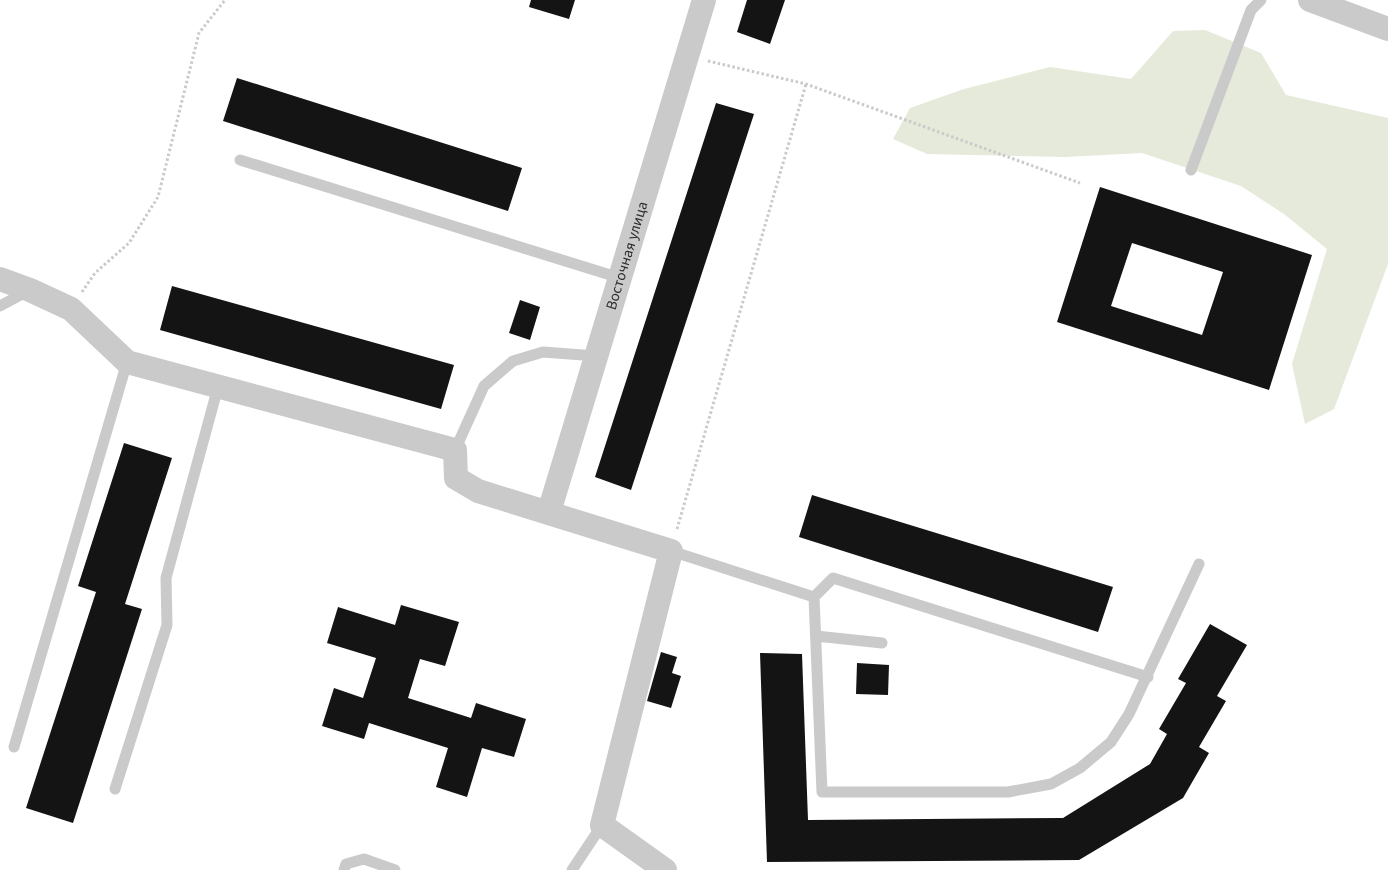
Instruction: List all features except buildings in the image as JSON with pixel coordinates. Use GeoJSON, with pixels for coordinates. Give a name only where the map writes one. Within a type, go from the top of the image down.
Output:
{"type":"FeatureCollection","features":[{"type":"Feature","properties":{"kind":"street","name":"Восточная улица"},"geometry":{"type":"LineString","coordinates":[[550,512],[704,0]]}},
{"type":"Feature","properties":{"kind":"street"},"geometry":{"type":"LineString","coordinates":[[1310,0],[1388,29]]}},
{"type":"Feature","properties":{"kind":"street"},"geometry":{"type":"LineString","coordinates":[[0,279],[30,290],[71,309],[127,362],[456,450],[456,478],[478,491],[671,551],[602,825],[665,870]]}},
{"type":"Feature","properties":{"kind":"lane"},"geometry":{"type":"LineString","coordinates":[[1191,170],[1251,10],[1261,0]]}},
{"type":"Feature","properties":{"kind":"lane"},"geometry":{"type":"LineString","coordinates":[[240,160],[620,278]]}},
{"type":"Feature","properties":{"kind":"lane"},"geometry":{"type":"LineString","coordinates":[[0,306],[30,290]]}},
{"type":"Feature","properties":{"kind":"lane"},"geometry":{"type":"LineString","coordinates":[[456,450],[484,386],[513,360],[544,352],[596,356]]}},
{"type":"Feature","properties":{"kind":"lane"},"geometry":{"type":"LineString","coordinates":[[14,746],[127,362]]}},
{"type":"Feature","properties":{"kind":"lane"},"geometry":{"type":"LineString","coordinates":[[115,790],[167,625],[166,578],[218,387]]}},
{"type":"Feature","properties":{"kind":"lane"},"geometry":{"type":"LineString","coordinates":[[671,551],[814,597]]}},
{"type":"Feature","properties":{"kind":"lane"},"geometry":{"type":"LineString","coordinates":[[1148,677],[833,578],[814,597],[822,792],[1008,792],[1051,784],[1080,768],[1111,742],[1130,714],[1148,677],[1199,564]]}},
{"type":"Feature","properties":{"kind":"lane"},"geometry":{"type":"LineString","coordinates":[[816,636],[882,643]]}},
{"type":"Feature","properties":{"kind":"lane"},"geometry":{"type":"LineString","coordinates":[[572,870],[602,825]]}},
{"type":"Feature","properties":{"kind":"lane"},"geometry":{"type":"LineString","coordinates":[[344,870],[346,864],[364,859],[395,870]]}},
{"type":"Feature","properties":{"kind":"path"},"geometry":{"type":"LineString","coordinates":[[71,309],[95,274],[129,243],[158,197],[199,33],[224,0]]}},
{"type":"Feature","properties":{"kind":"path"},"geometry":{"type":"LineString","coordinates":[[686,56],[806,84],[1080,183]]}},
{"type":"Feature","properties":{"kind":"path"},"geometry":{"type":"LineString","coordinates":[[671,551],[806,84]]}},
{"type":"Feature","properties":{"kind":"shaded area"},"geometry":{"type":"Polygon","coordinates":[[[1205,30],[1261,53],[1286,95],[1388,118],[1388,264],[1334,409],[1305,424],[1292,364],[1327,249],[1284,214],[1241,186],[1142,153],[1065,157],[927,154],[893,139],[910,108],[964,89],[1050,67],[1131,79],[1173,31],[1205,30]]]}}]}
